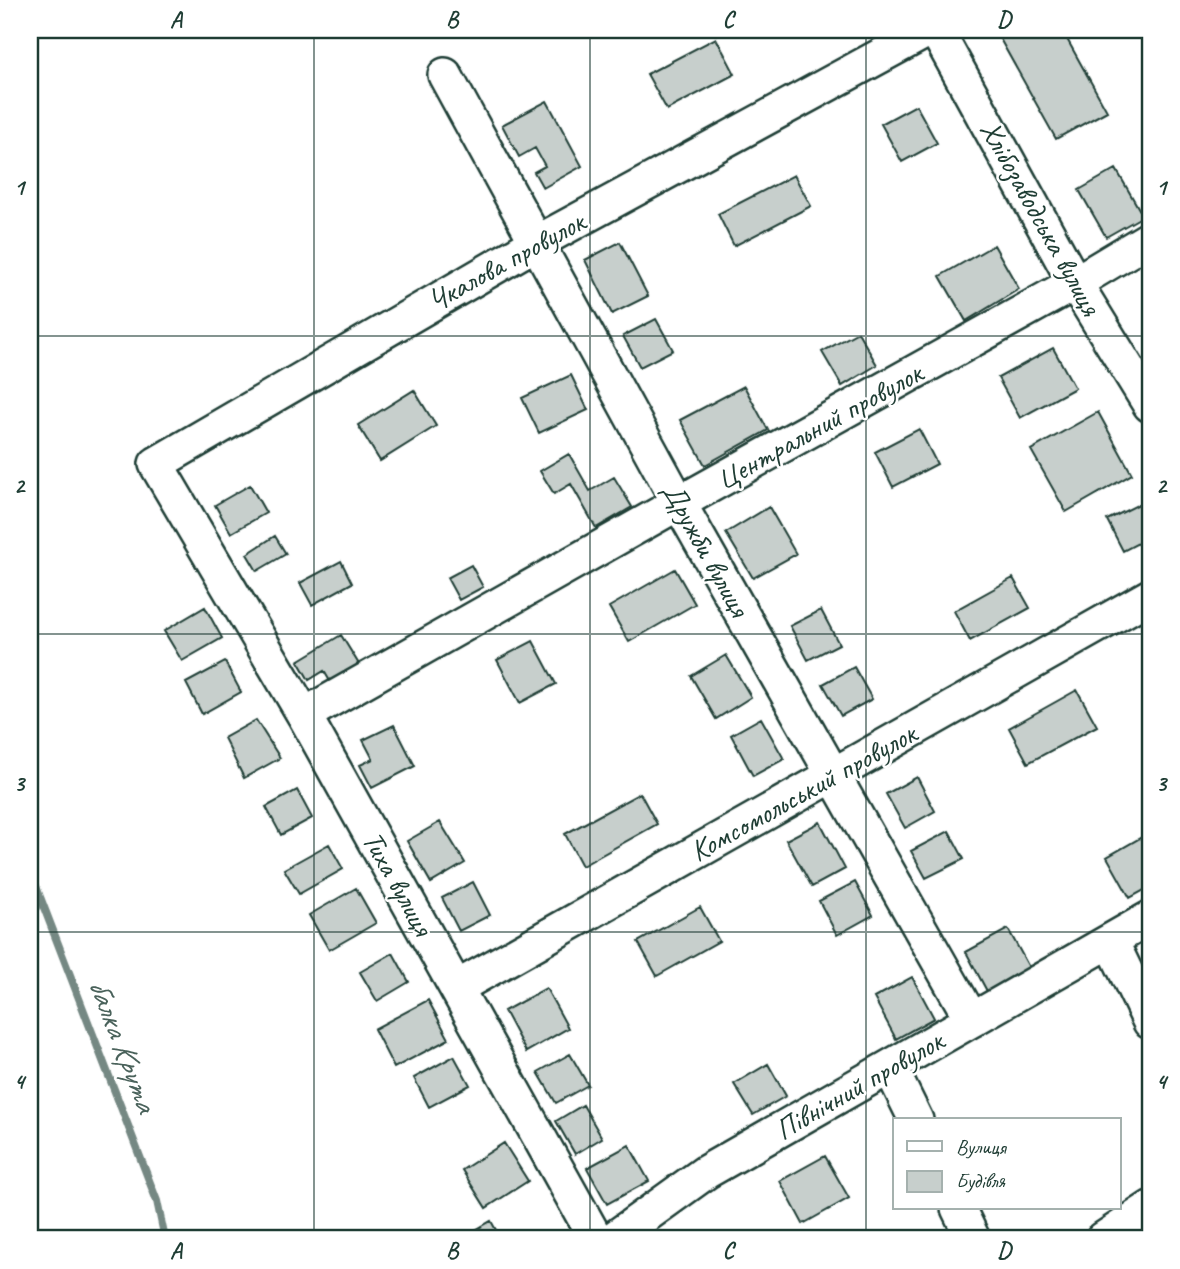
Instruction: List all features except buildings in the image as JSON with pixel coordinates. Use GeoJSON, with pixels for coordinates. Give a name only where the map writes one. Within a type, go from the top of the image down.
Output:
{"type":"FeatureCollection","features":[{"type":"Feature","properties":{"kind":"street","name":"Чкалова провулок"},"geometry":{"type":"LineString","coordinates":[[195,530],[156,464],[536,243],[928,30]]}},
{"type":"Feature","properties":{"kind":"street","name":"Хлібозаводська вулиця"},"geometry":{"type":"LineString","coordinates":[[936,30],[1075,283],[1150,405]]}},
{"type":"Feature","properties":{"kind":"street","name":"Дружби вулиця"},"geometry":{"type":"LineString","coordinates":[[445,75],[679,503],[972,1020]]}},
{"type":"Feature","properties":{"kind":"street","name":"Центральний провулок"},"geometry":{"type":"LineString","coordinates":[[304,715],[1075,283],[1150,238]]}},
{"type":"Feature","properties":{"kind":"street","name":"Тиха вулиця"},"geometry":{"type":"LineString","coordinates":[[195,530],[304,715],[596,1239]]}},
{"type":"Feature","properties":{"kind":"street","name":"Комсомольський провулок"},"geometry":{"type":"LineString","coordinates":[[456,988],[1150,596]]}},
{"type":"Feature","properties":{"kind":"street","name":"Північний провулок"},"geometry":{"type":"LineString","coordinates":[[613,1239],[706,1172],[1150,918]]}},
{"type":"Feature","properties":{"kind":"street"},"geometry":{"type":"LineString","coordinates":[[1111,941],[1150,1022]]}},
{"type":"Feature","properties":{"kind":"street"},"geometry":{"type":"LineString","coordinates":[[890,1067],[915,1118]]}},
{"type":"Feature","properties":{"kind":"street"},"geometry":{"type":"LineString","coordinates":[[1103,1239],[1150,1208]]}},
{"type":"Feature","properties":{"kind":"street"},"geometry":{"type":"LineString","coordinates":[[958,1210],[973,1239]]}},
{"type":"Feature","properties":{"kind":"waterway","name":"балка Крута"},"geometry":{"type":"LineString","coordinates":[[30,871],[157,1201],[165,1239]]}}]}
